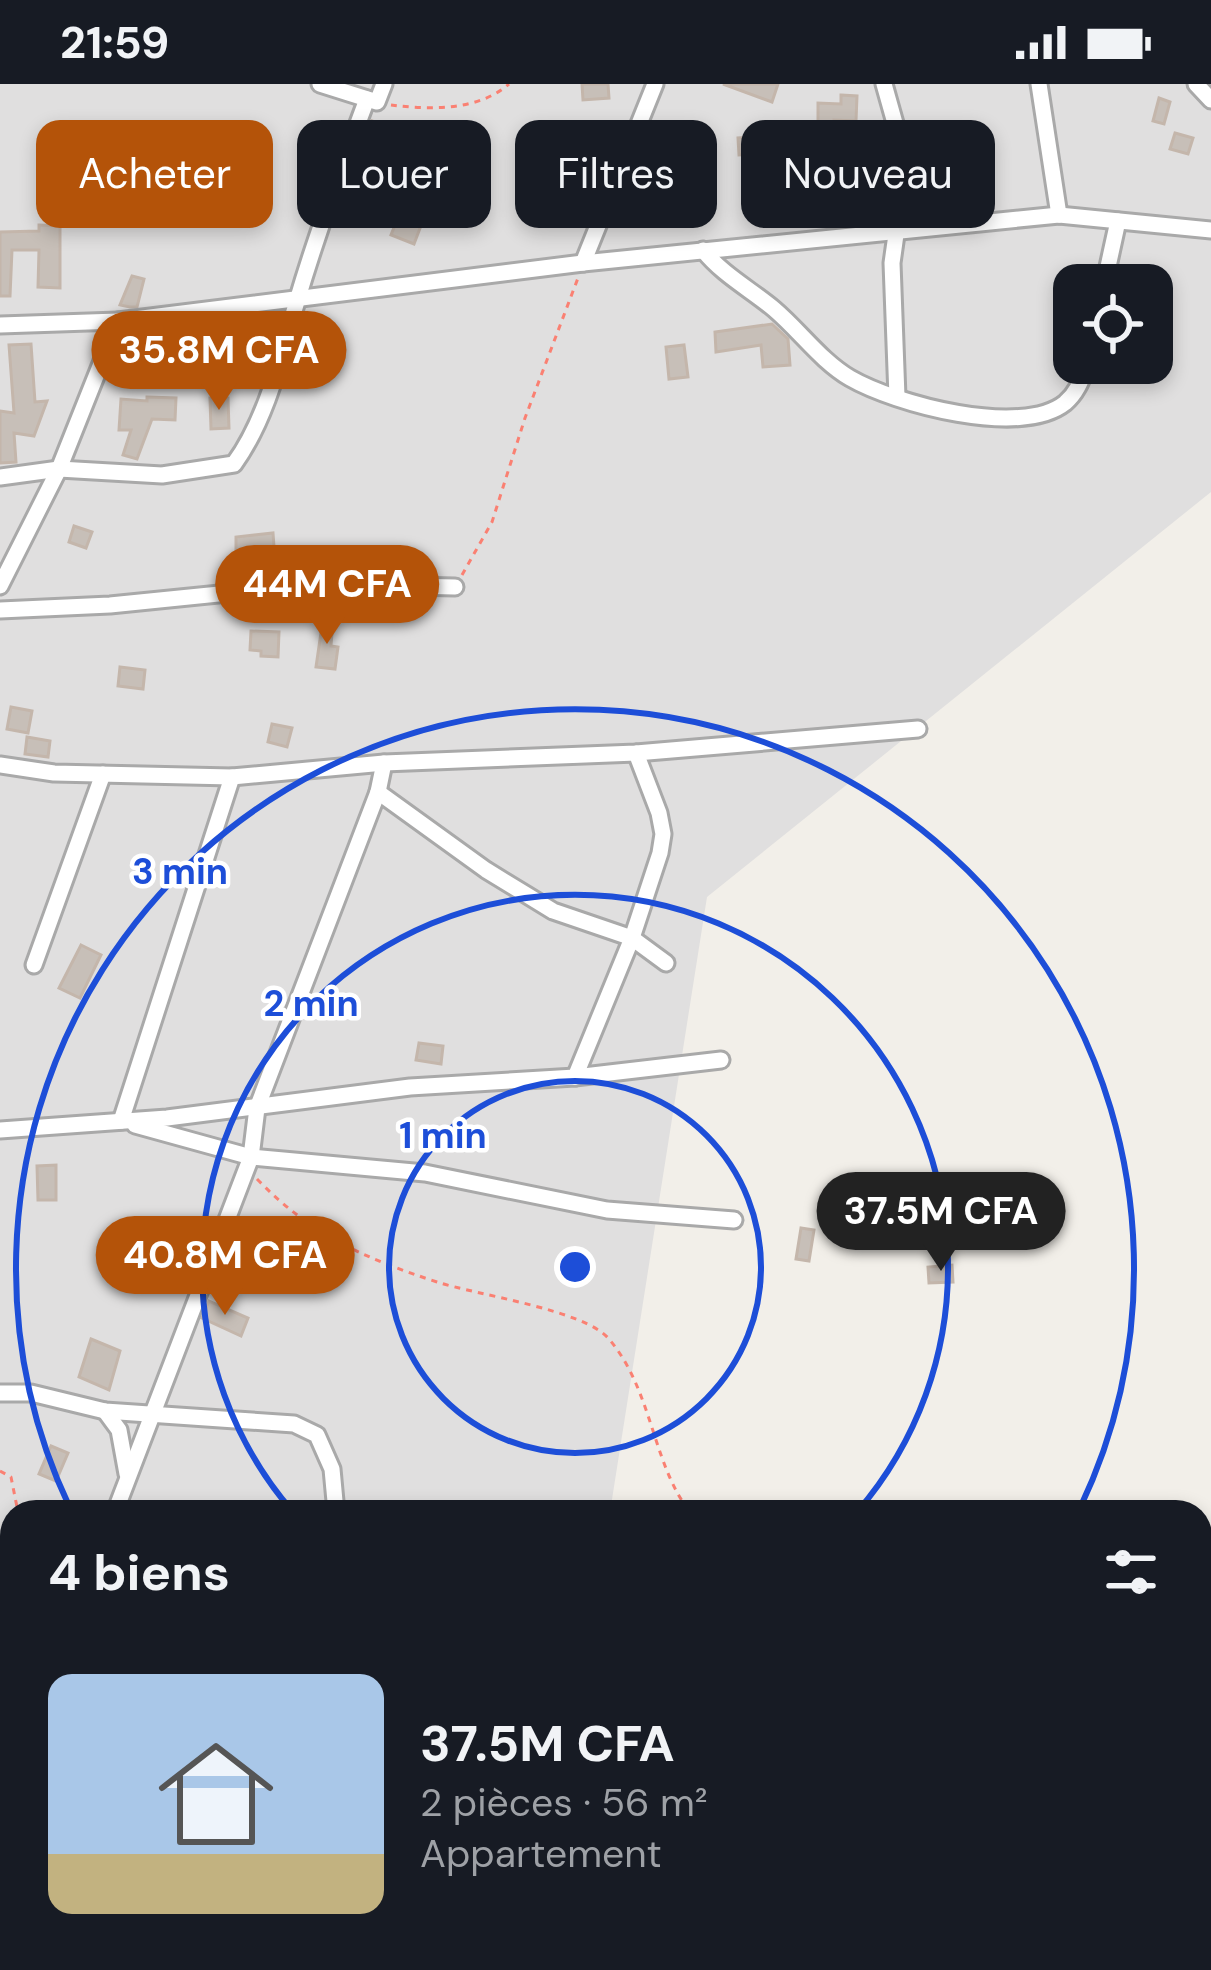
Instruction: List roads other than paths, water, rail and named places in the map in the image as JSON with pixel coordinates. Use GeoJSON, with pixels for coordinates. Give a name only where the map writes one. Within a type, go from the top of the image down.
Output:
{"type":"FeatureCollection","features":[{"type":"Feature","properties":{"kind":"street"},"geometry":{"type":"LineString","coordinates":[[320,84],[372,101]]}},
{"type":"Feature","properties":{"kind":"street"},"geometry":{"type":"LineString","coordinates":[[0,476],[59,470],[162,475],[233,464],[254,431],[372,101],[384,84]]}},
{"type":"Feature","properties":{"kind":"street"},"geometry":{"type":"LineString","coordinates":[[584,263],[655,84]]}},
{"type":"Feature","properties":{"kind":"street"},"geometry":{"type":"LineString","coordinates":[[884,84],[902,148],[892,292],[896,397]]}},
{"type":"Feature","properties":{"kind":"street"},"geometry":{"type":"LineString","coordinates":[[1040,84],[1059,215]]}},
{"type":"Feature","properties":{"kind":"street"},"geometry":{"type":"LineString","coordinates":[[1196,84],[1211,100]]}},
{"type":"Feature","properties":{"kind":"street"},"geometry":{"type":"LineString","coordinates":[[0,325],[118,321],[584,263],[1059,215],[1211,230]]}},
{"type":"Feature","properties":{"kind":"street"},"geometry":{"type":"LineString","coordinates":[[1109,264],[1118,221]]}},
{"type":"Feature","properties":{"kind":"street"},"geometry":{"type":"LineString","coordinates":[[703,250],[720,271],[774,309],[830,365],[896,397],[927,407],[1004,418],[1041,414],[1063,405],[1080,384]]}},
{"type":"Feature","properties":{"kind":"street"},"geometry":{"type":"LineString","coordinates":[[0,586],[59,470],[118,321]]}},
{"type":"Feature","properties":{"kind":"street"},"geometry":{"type":"LineString","coordinates":[[0,610],[110,605],[318,584],[455,587]]}},
{"type":"Feature","properties":{"kind":"street"},"geometry":{"type":"LineString","coordinates":[[0,765],[103,774],[232,777],[384,764],[636,754],[918,729]]}},
{"type":"Feature","properties":{"kind":"street"},"geometry":{"type":"LineString","coordinates":[[575,1076],[632,938],[663,834],[636,754]]}},
{"type":"Feature","properties":{"kind":"street"},"geometry":{"type":"LineString","coordinates":[[120,1500],[249,1163],[257,1108],[378,792],[384,764]]}},
{"type":"Feature","properties":{"kind":"street"},"geometry":{"type":"LineString","coordinates":[[34,965],[103,774]]}},
{"type":"Feature","properties":{"kind":"street"},"geometry":{"type":"LineString","coordinates":[[121,1120],[232,777]]}},
{"type":"Feature","properties":{"kind":"street"},"geometry":{"type":"LineString","coordinates":[[378,792],[486,870],[553,911],[632,938],[666,963]]}},
{"type":"Feature","properties":{"kind":"street"},"geometry":{"type":"LineString","coordinates":[[0,1130],[721,1060]]}},
{"type":"Feature","properties":{"kind":"street"},"geometry":{"type":"LineString","coordinates":[[121,1120],[249,1163],[425,1174],[607,1210],[734,1220]]}},
{"type":"Feature","properties":{"kind":"street"},"geometry":{"type":"LineString","coordinates":[[0,1393],[31,1393],[104,1411],[295,1424],[317,1435],[332,1469],[335,1500]]}},
{"type":"Feature","properties":{"kind":"street"},"geometry":{"type":"LineString","coordinates":[[104,1411],[119,1430],[128,1479]]}}]}
